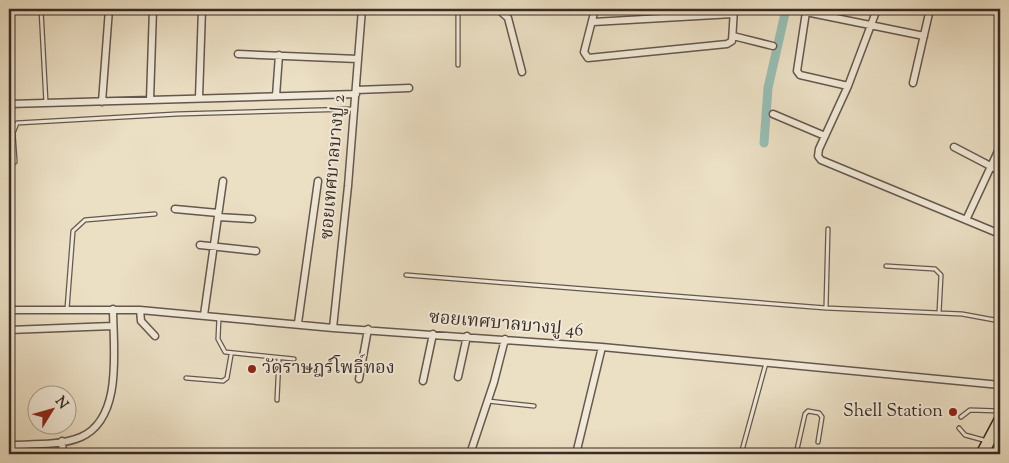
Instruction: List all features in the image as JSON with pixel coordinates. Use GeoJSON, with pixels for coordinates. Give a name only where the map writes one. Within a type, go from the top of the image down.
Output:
{"type":"FeatureCollection","features":[{"type":"Feature","properties":{"kind":"highway"},"geometry":{"type":"LineString","coordinates":[[982,454],[1000,420]]}},
{"type":"Feature","properties":{"kind":"street"},"geometry":{"type":"LineString","coordinates":[[102,102],[109,9]]}},
{"type":"Feature","properties":{"kind":"street"},"geometry":{"type":"LineString","coordinates":[[150,100],[153,9]]}},
{"type":"Feature","properties":{"kind":"street"},"geometry":{"type":"LineString","coordinates":[[199,98],[202,9]]}},
{"type":"Feature","properties":{"kind":"street"},"geometry":{"type":"LineString","coordinates":[[336,9],[499,10],[504,12],[513,32],[522,72]]}},
{"type":"Feature","properties":{"kind":"street","name":"ซอยเทศบาลบางปู 2"},"geometry":{"type":"LineString","coordinates":[[333,328],[356,92],[362,9]]}},
{"type":"Feature","properties":{"kind":"street"},"geometry":{"type":"LineString","coordinates":[[593,22],[733,12],[733,36],[732,41],[727,44],[588,58],[584,52],[595,9]]}},
{"type":"Feature","properties":{"kind":"street"},"geometry":{"type":"LineString","coordinates":[[877,9],[873,24],[848,86],[818,154],[821,160],[1000,234]]}},
{"type":"Feature","properties":{"kind":"street"},"geometry":{"type":"LineString","coordinates":[[913,84],[930,9]]}},
{"type":"Feature","properties":{"kind":"street"},"geometry":{"type":"LineString","coordinates":[[848,86],[800,74],[797,71],[807,10],[924,36]]}},
{"type":"Feature","properties":{"kind":"street"},"geometry":{"type":"LineString","coordinates":[[733,36],[773,46]]}},
{"type":"Feature","properties":{"kind":"street"},"geometry":{"type":"LineString","coordinates":[[238,54],[358,59]]}},
{"type":"Feature","properties":{"kind":"street"},"geometry":{"type":"LineString","coordinates":[[276,96],[279,55]]}},
{"type":"Feature","properties":{"kind":"street"},"geometry":{"type":"LineString","coordinates":[[9,104],[276,96],[409,88]]}},
{"type":"Feature","properties":{"kind":"street"},"geometry":{"type":"LineString","coordinates":[[772,114],[825,136]]}},
{"type":"Feature","properties":{"kind":"street"},"geometry":{"type":"LineString","coordinates":[[954,147],[1000,171]]}},
{"type":"Feature","properties":{"kind":"street"},"geometry":{"type":"LineString","coordinates":[[966,220],[1000,148]]}},
{"type":"Feature","properties":{"kind":"street"},"geometry":{"type":"LineString","coordinates":[[204,315],[223,181]]}},
{"type":"Feature","properties":{"kind":"street"},"geometry":{"type":"LineString","coordinates":[[298,323],[318,181]]}},
{"type":"Feature","properties":{"kind":"street"},"geometry":{"type":"LineString","coordinates":[[176,209],[252,219]]}},
{"type":"Feature","properties":{"kind":"street"},"geometry":{"type":"LineString","coordinates":[[200,245],[256,251]]}},
{"type":"Feature","properties":{"kind":"street"},"geometry":{"type":"LineString","coordinates":[[9,445],[62,441],[81,437],[95,428],[108,404],[114,384],[113,309]]}},
{"type":"Feature","properties":{"kind":"street","name":"ซอยเทศบาลบางปู 46"},"geometry":{"type":"LineString","coordinates":[[9,310],[140,310],[298,323],[333,328],[467,336],[1000,385]]}},
{"type":"Feature","properties":{"kind":"street"},"geometry":{"type":"LineString","coordinates":[[140,310],[141,321],[154,336]]}},
{"type":"Feature","properties":{"kind":"street"},"geometry":{"type":"LineString","coordinates":[[9,330],[113,326]]}},
{"type":"Feature","properties":{"kind":"street"},"geometry":{"type":"LineString","coordinates":[[359,379],[368,329]]}},
{"type":"Feature","properties":{"kind":"street"},"geometry":{"type":"LineString","coordinates":[[423,381],[433,334]]}},
{"type":"Feature","properties":{"kind":"street"},"geometry":{"type":"LineString","coordinates":[[458,377],[467,336]]}},
{"type":"Feature","properties":{"kind":"street"},"geometry":{"type":"LineString","coordinates":[[470,454],[488,401],[505,340]]}},
{"type":"Feature","properties":{"kind":"street"},"geometry":{"type":"LineString","coordinates":[[576,454],[602,348]]}},
{"type":"Feature","properties":{"kind":"street"},"geometry":{"type":"LineString","coordinates":[[62,441],[63,454]]}},
{"type":"Feature","properties":{"kind":"lane"},"geometry":{"type":"LineString","coordinates":[[41,9],[46,103]]}},
{"type":"Feature","properties":{"kind":"lane"},"geometry":{"type":"LineString","coordinates":[[458,10],[458,65]]}},
{"type":"Feature","properties":{"kind":"lane"},"geometry":{"type":"LineString","coordinates":[[15,162],[13,133],[17,123],[176,114],[354,109]]}},
{"type":"Feature","properties":{"kind":"lane"},"geometry":{"type":"LineString","coordinates":[[67,309],[73,231],[79,224],[85,220],[155,214]]}},
{"type":"Feature","properties":{"kind":"lane"},"geometry":{"type":"LineString","coordinates":[[826,308],[828,229]]}},
{"type":"Feature","properties":{"kind":"lane"},"geometry":{"type":"LineString","coordinates":[[886,266],[935,269],[938,271],[941,275],[939,313]]}},
{"type":"Feature","properties":{"kind":"lane"},"geometry":{"type":"LineString","coordinates":[[406,275],[826,308],[972,315],[1000,320]]}},
{"type":"Feature","properties":{"kind":"lane"},"geometry":{"type":"LineString","coordinates":[[219,316],[218,339],[225,352],[231,355],[294,359]]}},
{"type":"Feature","properties":{"kind":"lane"},"geometry":{"type":"LineString","coordinates":[[186,378],[224,381],[227,378],[231,355]]}},
{"type":"Feature","properties":{"kind":"lane"},"geometry":{"type":"LineString","coordinates":[[277,400],[279,358]]}},
{"type":"Feature","properties":{"kind":"lane"},"geometry":{"type":"LineString","coordinates":[[741,454],[766,363]]}},
{"type":"Feature","properties":{"kind":"lane"},"geometry":{"type":"LineString","coordinates":[[488,401],[534,406]]}},
{"type":"Feature","properties":{"kind":"lane"},"geometry":{"type":"LineString","coordinates":[[961,417],[970,410],[1000,411]]}},
{"type":"Feature","properties":{"kind":"lane"},"geometry":{"type":"LineString","coordinates":[[796,454],[804,414],[808,411],[819,413],[822,417],[818,442]]}},
{"type":"Feature","properties":{"kind":"lane"},"geometry":{"type":"LineString","coordinates":[[959,428],[966,435],[989,441]]}},
{"type":"Feature","properties":{"kind":"waterway"},"geometry":{"type":"LineString","coordinates":[[764,143],[768,88],[786,9]]}},
{"type":"Feature","properties":{"kind":"place","name":"วัดราษฎร์โพธิ์ทอง"},"geometry":{"type":"Point","coordinates":[252,369]}},
{"type":"Feature","properties":{"kind":"place","name":"Shell Station"},"geometry":{"type":"Point","coordinates":[953,412]}}]}
